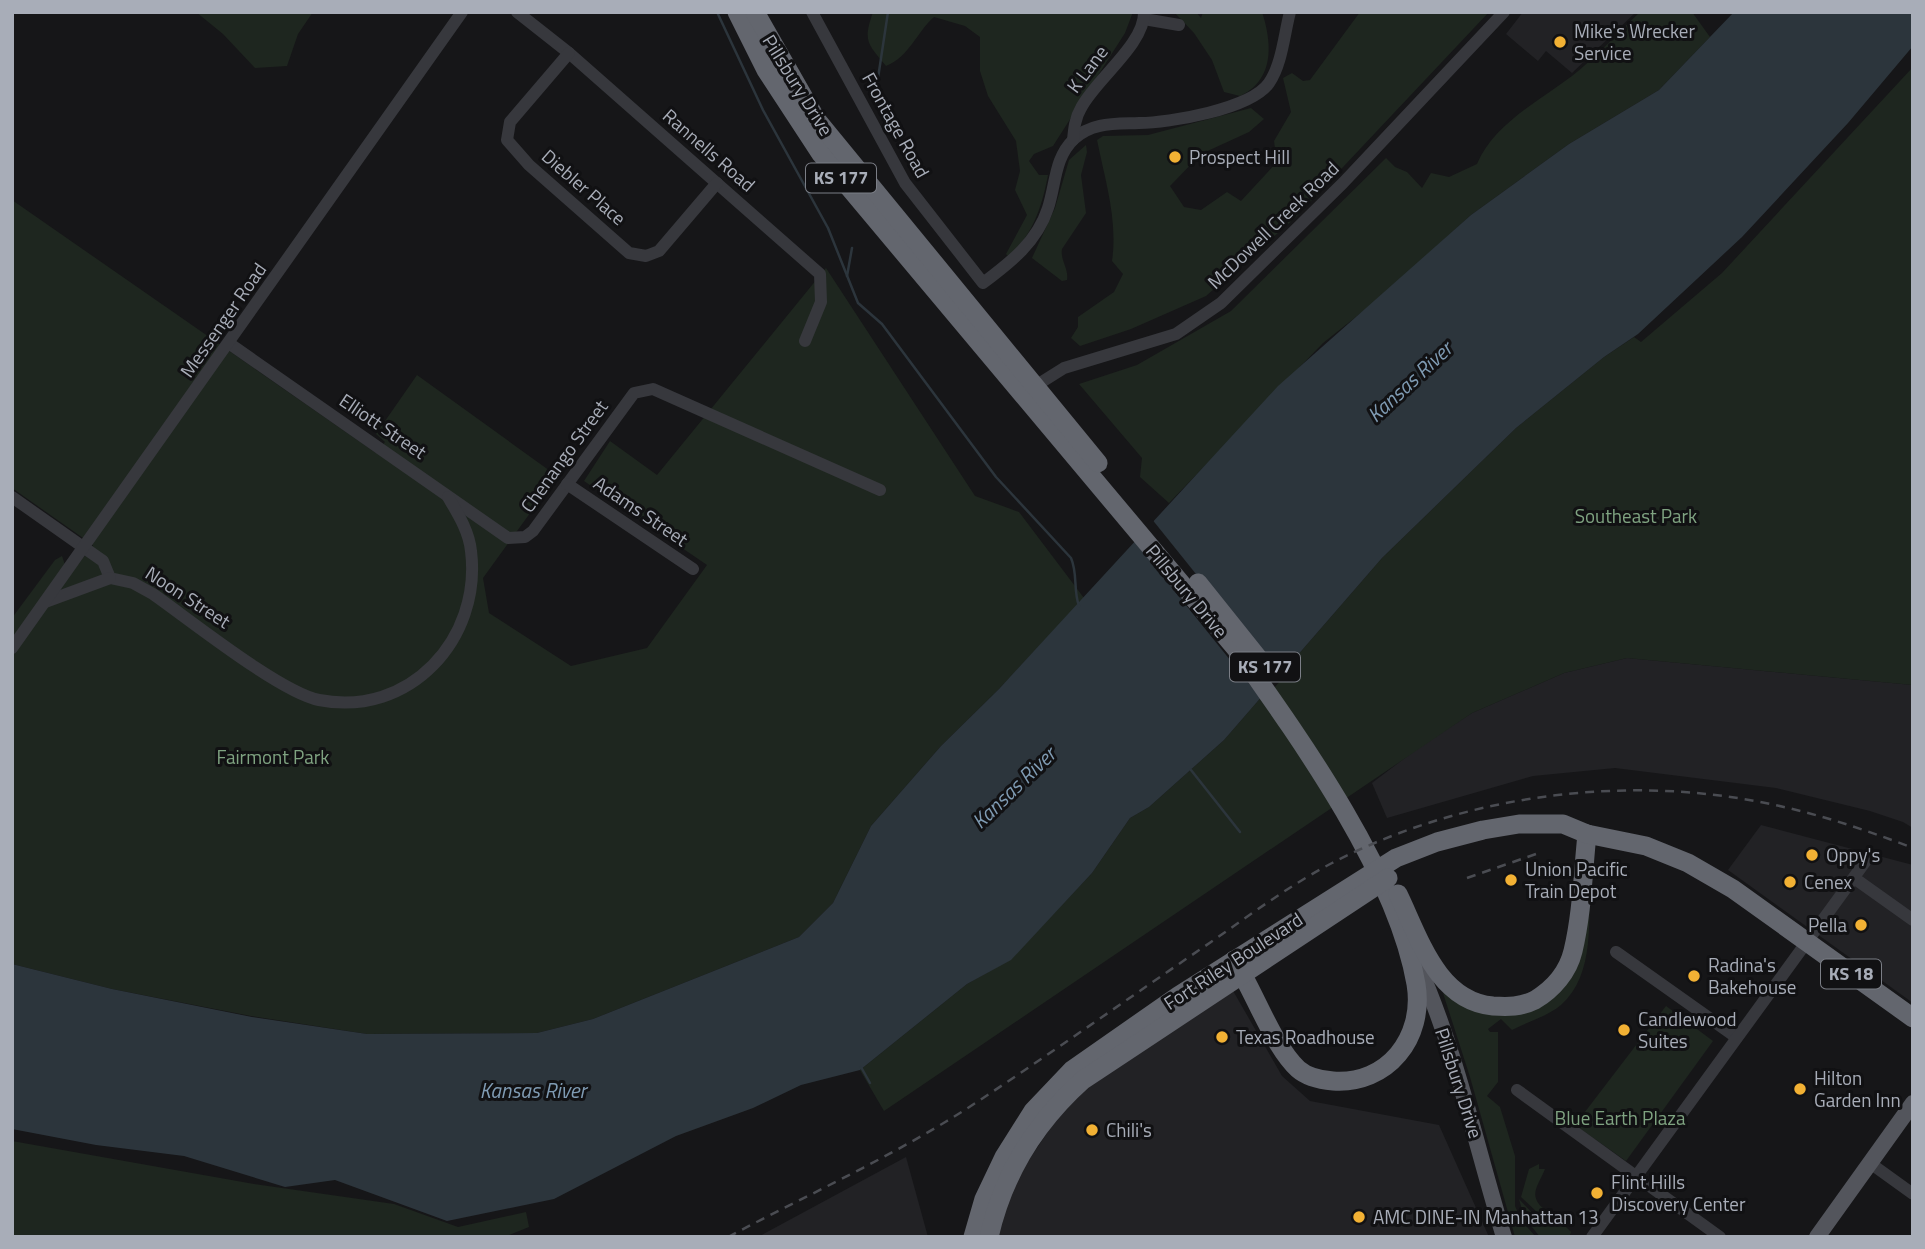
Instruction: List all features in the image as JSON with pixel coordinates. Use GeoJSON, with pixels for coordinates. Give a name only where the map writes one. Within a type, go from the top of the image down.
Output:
{"type":"FeatureCollection","features":[{"type":"Feature","properties":{"kind":"highway","name":"Pillsbury Drive"},"geometry":{"type":"LineString","coordinates":[[737,12],[766,70],[821,154],[1242,635],[1278,685],[1347,794],[1401,912]]}},
{"type":"Feature","properties":{"kind":"highway","name":"Pillsbury Drive"},"geometry":{"type":"LineString","coordinates":[[755,12],[816,119],[1029,391]]}},
{"type":"Feature","properties":{"kind":"highway","name":"KS 177"},"geometry":{"type":"LineString","coordinates":[[1401,912],[1437,973],[1456,992],[1482,1005],[1513,1008],[1531,1002],[1547,992],[1563,975],[1573,952],[1587,834]]}},
{"type":"Feature","properties":{"kind":"highway","name":"Fort Riley Boulevard"},"geometry":{"type":"LineString","coordinates":[[973,1237],[984,1199],[1004,1157],[1033,1111],[1053,1088],[1110,1041],[1420,860],[1480,842],[1587,834],[1646,846],[1688,863],[1733,889],[1913,1018]]}},
{"type":"Feature","properties":{"kind":"highway","name":"KS 177"},"geometry":{"type":"LineString","coordinates":[[1238,966],[1277,1042],[1299,1070],[1320,1080],[1366,1079],[1400,1053],[1412,1030],[1416,986],[1401,912]]}},
{"type":"Feature","properties":{"kind":"highway","name":"Fort Riley Boulevard"},"geometry":{"type":"LineString","coordinates":[[989,1237],[1014,1168],[1042,1123],[1059,1103],[1104,1063],[1238,966]]}},
{"type":"Feature","properties":{"kind":"main road","name":"Pillsbury Drive"},"geometry":{"type":"LineString","coordinates":[[1401,912],[1457,1048],[1481,1131],[1480,1146],[1504,1237]]}},
{"type":"Feature","properties":{"kind":"main road"},"geometry":{"type":"LineString","coordinates":[[1817,1237],[1912,1104]]}},
{"type":"Feature","properties":{"kind":"street","name":"Messenger Road"},"geometry":{"type":"LineString","coordinates":[[12,648],[230,344],[462,12]]}},
{"type":"Feature","properties":{"kind":"street","name":"Rannells Road"},"geometry":{"type":"LineString","coordinates":[[517,12],[569,53],[820,274],[821,302],[805,341]]}},
{"type":"Feature","properties":{"kind":"street","name":"Frontage Road"},"geometry":{"type":"LineString","coordinates":[[812,12],[905,183],[983,283]]}},
{"type":"Feature","properties":{"kind":"street"},"geometry":{"type":"LineString","coordinates":[[1073,140],[1087,129],[1109,124],[1161,122],[1227,107],[1251,98],[1267,86],[1275,73],[1290,12]]}},
{"type":"Feature","properties":{"kind":"street","name":"McDowell Creek Road"},"geometry":{"type":"LineString","coordinates":[[1029,391],[1064,368],[1176,334],[1221,303],[1343,183],[1504,12]]}},
{"type":"Feature","properties":{"kind":"street","name":"K Lane"},"geometry":{"type":"LineString","coordinates":[[983,283],[1025,248],[1040,227],[1062,153],[1073,140],[1080,108],[1129,46],[1144,16],[1178,25]]}},
{"type":"Feature","properties":{"kind":"street","name":"Diebler Place"},"geometry":{"type":"LineString","coordinates":[[569,53],[510,122],[507,140],[529,165],[629,253],[637,256],[659,251],[718,183]]}},
{"type":"Feature","properties":{"kind":"street","name":"Elliott Street"},"geometry":{"type":"LineString","coordinates":[[230,344],[445,491],[499,533],[515,539]]}},
{"type":"Feature","properties":{"kind":"street","name":"Chenango Street"},"geometry":{"type":"LineString","coordinates":[[515,539],[533,531],[634,393],[640,390],[653,389],[880,490]]}},
{"type":"Feature","properties":{"kind":"street","name":"Adams Street"},"geometry":{"type":"LineString","coordinates":[[567,484],[693,569]]}},
{"type":"Feature","properties":{"kind":"street","name":"Noon Street"},"geometry":{"type":"LineString","coordinates":[[110,578],[133,583],[288,688],[317,700],[355,703],[394,694],[422,676],[454,638],[466,611],[472,583],[471,549],[462,519],[445,491]]}},
{"type":"Feature","properties":{"kind":"street"},"geometry":{"type":"LineString","coordinates":[[12,497],[103,561],[110,578],[44,603]]}},
{"type":"Feature","properties":{"kind":"street"},"geometry":{"type":"LineString","coordinates":[[1592,1237],[1865,862]]}},
{"type":"Feature","properties":{"kind":"street"},"geometry":{"type":"LineString","coordinates":[[1854,878],[1913,920]]}},
{"type":"Feature","properties":{"kind":"street"},"geometry":{"type":"LineString","coordinates":[[1616,952],[1735,1038]]}},
{"type":"Feature","properties":{"kind":"street"},"geometry":{"type":"LineString","coordinates":[[1517,1090],[1720,1237]]}},
{"type":"Feature","properties":{"kind":"street"},"geometry":{"type":"LineString","coordinates":[[1870,1163],[1913,1194]]}},
{"type":"Feature","properties":{"kind":"shaded area","name":"Mike's Wrecker Service"},"geometry":{"type":"Polygon","coordinates":[[[1523,12],[1636,12],[1572,73],[1546,51],[1538,61],[1506,34],[1523,12]]]}},
{"type":"Feature","properties":{"kind":"shaded area"},"geometry":{"type":"Polygon","coordinates":[[[1627,658],[1913,685],[1913,828],[1870,811],[1776,788],[1615,768],[1533,776],[1387,818],[1372,783],[1418,748],[1472,713],[1564,673],[1627,658]]]}},
{"type":"Feature","properties":{"kind":"shaded area"},"geometry":{"type":"Polygon","coordinates":[[[1761,825],[1913,865],[1913,1003],[1728,870],[1761,825]]]}},
{"type":"Feature","properties":{"kind":"shaded area"},"geometry":{"type":"Polygon","coordinates":[[[1232,989],[1282,1076],[1310,1101],[1439,1125],[1489,1237],[996,1237],[1016,1179],[1068,1102],[1232,989]]]}},
{"type":"Feature","properties":{"kind":"shaded area"},"geometry":{"type":"Polygon","coordinates":[[[906,1157],[928,1237],[758,1237],[906,1157]]]}},
{"type":"Feature","properties":{"kind":"green space"},"geometry":{"type":"Polygon","coordinates":[[[196,12],[313,12],[298,34],[287,66],[255,68],[223,34],[196,12]]]}},
{"type":"Feature","properties":{"kind":"green space"},"geometry":{"type":"Polygon","coordinates":[[[873,12],[1133,12],[1125,33],[1053,146],[1034,154],[1029,161],[1039,175],[1048,175],[1046,187],[1030,229],[1009,257],[1006,254],[1027,215],[1015,190],[1020,171],[1016,141],[988,96],[980,71],[980,37],[965,26],[934,17],[907,50],[886,66],[869,41],[868,29],[873,12]]]}},
{"type":"Feature","properties":{"kind":"green space"},"geometry":{"type":"Polygon","coordinates":[[[1174,12],[1196,12],[1201,18],[1203,12],[1262,12],[1269,48],[1265,70],[1260,80],[1240,96],[1224,92],[1212,60],[1194,33],[1174,12]]]}},
{"type":"Feature","properties":{"kind":"green space"},"geometry":{"type":"Polygon","coordinates":[[[1360,12],[1489,12],[1295,218],[1206,296],[1131,329],[1080,346],[1071,338],[1078,327],[1078,317],[1114,292],[1123,274],[1112,261],[1112,215],[1097,140],[1103,136],[1148,135],[1251,108],[1264,119],[1249,132],[1201,154],[1170,186],[1184,207],[1201,210],[1227,192],[1241,201],[1277,162],[1274,141],[1291,112],[1283,78],[1292,73],[1303,81],[1310,80],[1360,12]]]}},
{"type":"Feature","properties":{"kind":"green space"},"geometry":{"type":"Polygon","coordinates":[[[1640,12],[1692,12],[1710,37],[1659,90],[1569,144],[1471,215],[1376,301],[1323,343],[1169,503],[1140,477],[1142,458],[1079,384],[1137,365],[1231,311],[1386,158],[1395,167],[1407,172],[1422,188],[1431,173],[1449,177],[1477,164],[1494,137],[1506,125],[1581,69],[1640,12]]]}},
{"type":"Feature","properties":{"kind":"green space","name":"Southeast Park"},"geometry":{"type":"Polygon","coordinates":[[[1913,67],[1913,685],[1627,658],[1564,673],[1472,713],[884,1111],[860,1070],[967,984],[1011,959],[1092,873],[1130,818],[1149,807],[1224,740],[1382,558],[1516,428],[1604,357],[1634,337],[1641,342],[1722,273],[1913,67]]]}},
{"type":"Feature","properties":{"kind":"green space"},"geometry":{"type":"Polygon","coordinates":[[[1086,145],[1087,152],[1081,175],[1086,213],[1062,249],[1067,280],[1062,281],[1032,258],[1055,208],[1069,160],[1086,145]]]}},
{"type":"Feature","properties":{"kind":"green space","name":"Fairmont Park"},"geometry":{"type":"Polygon","coordinates":[[[12,200],[376,453],[385,442],[376,434],[417,375],[557,476],[483,578],[489,613],[571,666],[647,648],[707,565],[584,481],[610,441],[657,475],[826,268],[975,496],[1019,512],[1084,598],[999,689],[941,746],[871,826],[833,903],[799,937],[593,1019],[537,1033],[367,1034],[251,1016],[112,989],[12,964],[12,650],[93,545],[12,488],[12,200]]]}},
{"type":"Feature","properties":{"kind":"green space"},"geometry":{"type":"Polygon","coordinates":[[[62,556],[65,565],[12,642],[12,618],[55,560],[62,556]]]}},
{"type":"Feature","properties":{"kind":"green space"},"geometry":{"type":"Polygon","coordinates":[[[1590,876],[1588,945],[1580,978],[1572,992],[1561,1005],[1544,1016],[1512,1030],[1501,1019],[1488,1029],[1490,1032],[1498,1032],[1498,1082],[1487,1096],[1500,1107],[1515,1156],[1515,1206],[1521,1220],[1536,1237],[1515,1237],[1470,1077],[1443,993],[1453,1000],[1554,995],[1590,876]]]}},
{"type":"Feature","properties":{"kind":"green space","name":"Blue Earth Plaza"},"geometry":{"type":"Polygon","coordinates":[[[1666,1006],[1713,1041],[1626,1161],[1575,1125],[1666,1006]]]}},
{"type":"Feature","properties":{"kind":"green space"},"geometry":{"type":"Polygon","coordinates":[[[12,1141],[254,1184],[394,1204],[458,1227],[526,1212],[529,1227],[504,1237],[12,1237],[12,1141]]]}},
{"type":"Feature","properties":{"kind":"green space"},"geometry":{"type":"Polygon","coordinates":[[[1539,1164],[1539,1169],[1545,1169],[1535,1194],[1544,1209],[1540,1215],[1521,1197],[1529,1169],[1539,1164]]]}},
{"type":"Feature","properties":{"kind":"green space"},"geometry":{"type":"Polygon","coordinates":[[[1519,1199],[1537,1218],[1551,1212],[1571,1232],[1569,1237],[1540,1237],[1524,1217],[1519,1199]]]}},
{"type":"Feature","properties":{"kind":"water","name":"Kansas River"},"geometry":{"type":"Polygon","coordinates":[[[1734,12],[1913,12],[1913,46],[1848,123],[1742,237],[1638,334],[1604,357],[1516,428],[1382,558],[1224,740],[1149,807],[1130,818],[1092,873],[1011,960],[967,984],[860,1070],[801,1085],[753,1108],[676,1136],[554,1199],[447,1221],[335,1180],[285,1187],[184,1156],[96,1145],[12,1129],[12,964],[112,989],[252,1017],[367,1034],[537,1033],[593,1019],[799,937],[833,903],[871,826],[941,746],[999,689],[1278,386],[1471,215],[1569,144],[1659,90],[1734,12]]]}},
{"type":"Feature","properties":{"kind":"pier"},"geometry":{"type":"Polygon","coordinates":[[[1151,518],[1281,680],[1263,701],[1133,539],[1151,518]]]}},
{"type":"Feature","properties":{"kind":"waterway"},"geometry":{"type":"LineString","coordinates":[[717,12],[763,110],[828,228],[858,303],[882,324],[996,477],[1071,558],[1079,606]]}},
{"type":"Feature","properties":{"kind":"waterway"},"geometry":{"type":"LineString","coordinates":[[875,98],[888,12]]}},
{"type":"Feature","properties":{"kind":"waterway"},"geometry":{"type":"LineString","coordinates":[[847,276],[852,248]]}},
{"type":"Feature","properties":{"kind":"waterway"},"geometry":{"type":"LineString","coordinates":[[1191,770],[1240,832]]}},
{"type":"Feature","properties":{"kind":"waterway"},"geometry":{"type":"LineString","coordinates":[[861,1067],[870,1083]]}},
{"type":"Feature","properties":{"kind":"railway"},"geometry":{"type":"LineString","coordinates":[[728,1237],[947,1121],[1316,872],[1381,840],[1432,822],[1539,798],[1648,790],[1702,793],[1775,805],[1835,821],[1913,848]]}},
{"type":"Feature","properties":{"kind":"railway"},"geometry":{"type":"LineString","coordinates":[[1467,878],[1539,853]]}},
{"type":"Feature","properties":{"kind":"place","name":"Mike's Wrecker Service"},"geometry":{"type":"Point","coordinates":[1560,42]}},
{"type":"Feature","properties":{"kind":"place","name":"Prospect Hill"},"geometry":{"type":"Point","coordinates":[1175,157]}},
{"type":"Feature","properties":{"kind":"place","name":"Oppy's"},"geometry":{"type":"Point","coordinates":[1812,855]}},
{"type":"Feature","properties":{"kind":"place","name":"Union Pacific Train Depot"},"geometry":{"type":"Point","coordinates":[1511,880]}},
{"type":"Feature","properties":{"kind":"place","name":"Cenex"},"geometry":{"type":"Point","coordinates":[1790,882]}},
{"type":"Feature","properties":{"kind":"place","name":"Pella"},"geometry":{"type":"Point","coordinates":[1861,925]}},
{"type":"Feature","properties":{"kind":"place","name":"Radina's Bakehouse"},"geometry":{"type":"Point","coordinates":[1694,976]}},
{"type":"Feature","properties":{"kind":"place","name":"Candlewood Suites"},"geometry":{"type":"Point","coordinates":[1624,1030]}},
{"type":"Feature","properties":{"kind":"place","name":"Texas Roadhouse"},"geometry":{"type":"Point","coordinates":[1222,1037]}},
{"type":"Feature","properties":{"kind":"place","name":"Hilton Garden Inn"},"geometry":{"type":"Point","coordinates":[1800,1089]}},
{"type":"Feature","properties":{"kind":"place","name":"Chili's"},"geometry":{"type":"Point","coordinates":[1092,1130]}},
{"type":"Feature","properties":{"kind":"place","name":"Flint Hills Discovery Center"},"geometry":{"type":"Point","coordinates":[1597,1193]}},
{"type":"Feature","properties":{"kind":"place","name":"AMC DINE-IN Manhattan 13"},"geometry":{"type":"Point","coordinates":[1359,1217]}}]}
